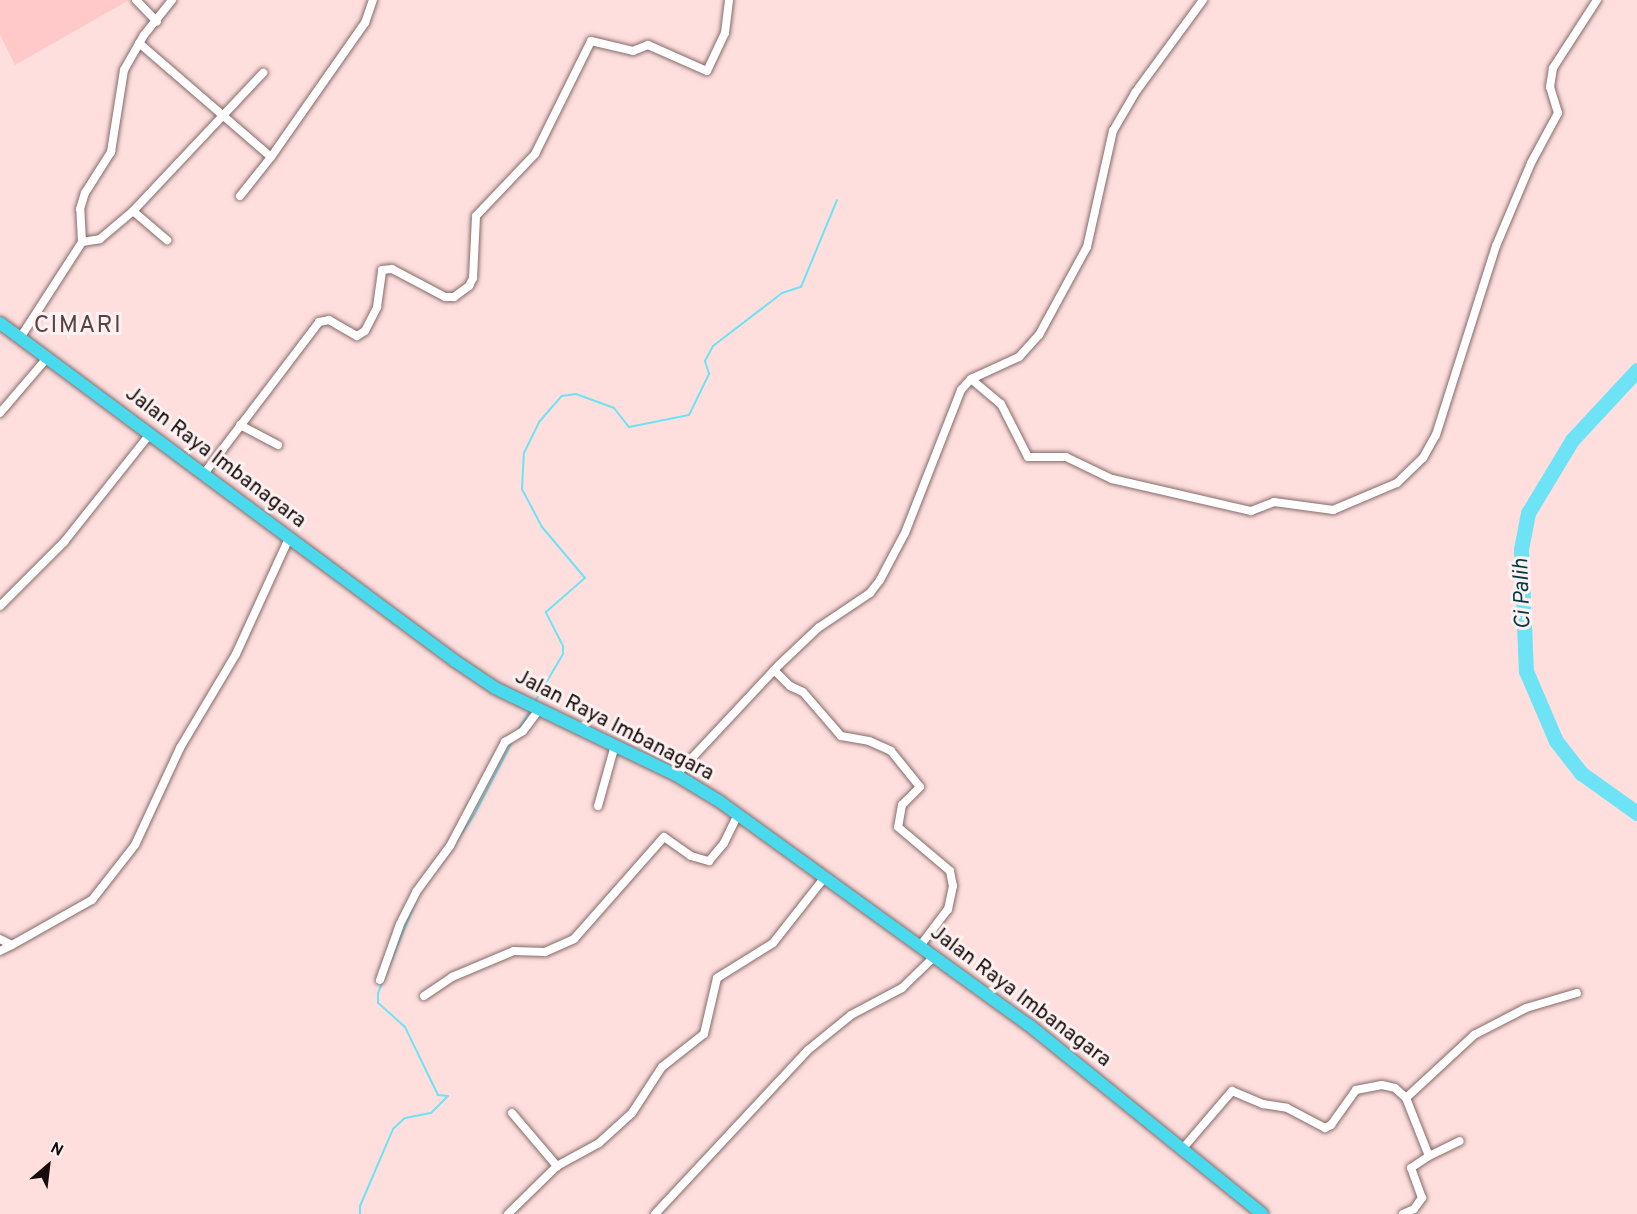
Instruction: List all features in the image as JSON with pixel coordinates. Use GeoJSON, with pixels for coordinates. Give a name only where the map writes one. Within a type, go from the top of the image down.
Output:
{"type":"FeatureCollection","features":[{"type":"Feature","properties":{"kind":"highway","name":"Jalan Raya Imbanagara"},"geometry":{"type":"LineString","coordinates":[[0,323],[455,661],[534,707],[676,775],[738,814],[1029,1025],[1184,1147],[1262,1214]]}},
{"type":"Feature","properties":{"kind":"street"},"geometry":{"type":"LineString","coordinates":[[136,0],[157,22]]}},
{"type":"Feature","properties":{"kind":"street"},"geometry":{"type":"LineString","coordinates":[[20,338],[82,242],[78,224],[82,201],[111,152],[124,70],[139,43],[172,0]]}},
{"type":"Feature","properties":{"kind":"street"},"geometry":{"type":"LineString","coordinates":[[240,196],[271,157],[365,23],[373,0]]}},
{"type":"Feature","properties":{"kind":"street"},"geometry":{"type":"LineString","coordinates":[[203,475],[319,322],[329,320],[357,336],[365,331],[377,307],[379,277],[386,268],[445,297],[454,297],[469,286],[473,278],[476,216],[535,154],[591,41],[633,51],[648,45],[708,71],[725,33],[729,0]]}},
{"type":"Feature","properties":{"kind":"street"},"geometry":{"type":"LineString","coordinates":[[676,775],[774,669],[818,628],[870,593],[880,580],[904,533],[945,421],[960,390],[971,379],[1019,357],[1039,334],[1087,247],[1113,131],[1135,93],[1203,0]]}},
{"type":"Feature","properties":{"kind":"street"},"geometry":{"type":"LineString","coordinates":[[971,379],[1000,404],[1028,457],[1062,456],[1112,479],[1251,511],[1274,502],[1333,510],[1397,483],[1424,458],[1436,435],[1496,246],[1531,163],[1558,113],[1550,87],[1553,68],[1597,0]]}},
{"type":"Feature","properties":{"kind":"street"},"geometry":{"type":"LineString","coordinates":[[139,43],[271,157]]}},
{"type":"Feature","properties":{"kind":"street"},"geometry":{"type":"LineString","coordinates":[[82,242],[100,239],[133,212],[263,73]]}},
{"type":"Feature","properties":{"kind":"street"},"geometry":{"type":"LineString","coordinates":[[133,212],[167,240]]}},
{"type":"Feature","properties":{"kind":"street"},"geometry":{"type":"LineString","coordinates":[[0,413],[47,358]]}},
{"type":"Feature","properties":{"kind":"street"},"geometry":{"type":"LineString","coordinates":[[240,425],[278,445]]}},
{"type":"Feature","properties":{"kind":"street"},"geometry":{"type":"LineString","coordinates":[[0,606],[64,542],[150,434]]}},
{"type":"Feature","properties":{"kind":"street"},"geometry":{"type":"LineString","coordinates":[[0,951],[92,900],[135,845],[180,748],[236,654],[289,538]]}},
{"type":"Feature","properties":{"kind":"street"},"geometry":{"type":"LineString","coordinates":[[774,669],[790,686],[803,692],[841,736],[869,741],[891,751],[920,787],[902,805],[898,827],[950,871],[953,886],[948,909],[920,946]]}},
{"type":"Feature","properties":{"kind":"street"},"geometry":{"type":"LineString","coordinates":[[380,980],[400,924],[416,892],[450,846],[510,738],[521,732],[534,707]]}},
{"type":"Feature","properties":{"kind":"street"},"geometry":{"type":"LineString","coordinates":[[598,806],[615,745]]}},
{"type":"Feature","properties":{"kind":"street"},"geometry":{"type":"LineString","coordinates":[[424,996],[452,977],[514,951],[545,952],[574,939],[664,837],[699,860],[709,861],[724,843],[738,814]]}},
{"type":"Feature","properties":{"kind":"street"},"geometry":{"type":"LineString","coordinates":[[508,1214],[557,1166],[591,1148],[615,1129],[639,1105],[662,1067],[701,1040],[708,1026],[717,978],[773,943],[825,878]]}},
{"type":"Feature","properties":{"kind":"street"},"geometry":{"type":"LineString","coordinates":[[0,939],[12,945]]}},
{"type":"Feature","properties":{"kind":"street"},"geometry":{"type":"LineString","coordinates":[[655,1214],[815,1043],[851,1015],[902,988],[934,957]]}},
{"type":"Feature","properties":{"kind":"street"},"geometry":{"type":"LineString","coordinates":[[1406,1098],[1474,1035],[1526,1008],[1577,993]]}},
{"type":"Feature","properties":{"kind":"street"},"geometry":{"type":"LineString","coordinates":[[1184,1147],[1232,1091],[1263,1104],[1287,1108],[1325,1128],[1331,1125],[1356,1090],[1366,1086],[1388,1086],[1406,1098],[1429,1156]]}},
{"type":"Feature","properties":{"kind":"street"},"geometry":{"type":"LineString","coordinates":[[512,1113],[557,1166]]}},
{"type":"Feature","properties":{"kind":"street"},"geometry":{"type":"LineString","coordinates":[[1403,1214],[1414,1209],[1422,1198],[1410,1168],[1460,1141]]}},
{"type":"Feature","properties":{"kind":"shaded area"},"geometry":{"type":"Polygon","coordinates":[[[0,0],[129,0],[15,65],[0,35],[0,0]]]}},
{"type":"Feature","properties":{"kind":"waterway"},"geometry":{"type":"LineString","coordinates":[[534,703],[563,654],[563,646],[546,612],[585,578],[542,527],[522,489],[524,453],[539,422],[562,396],[576,394],[614,408],[629,427],[689,415],[709,374],[705,361],[713,346],[782,293],[801,287],[837,200]]}},
{"type":"Feature","properties":{"kind":"waterway","name":"Ci Palih"},"geometry":{"type":"LineString","coordinates":[[1637,370],[1572,440],[1528,513],[1521,549],[1526,671],[1556,741],[1581,773],[1637,813]]}},
{"type":"Feature","properties":{"kind":"waterway"},"geometry":{"type":"LineString","coordinates":[[519,729],[530,711]]}},
{"type":"Feature","properties":{"kind":"waterway"},"geometry":{"type":"LineString","coordinates":[[441,864],[474,815],[512,742]]}},
{"type":"Feature","properties":{"kind":"waterway"},"geometry":{"type":"LineString","coordinates":[[360,1214],[360,1206],[393,1129],[405,1118],[431,1113],[448,1096],[438,1095],[405,1027],[378,1003],[378,993],[415,903]]}},
{"type":"Feature","properties":{"kind":"district","name":"CIMARI"},"geometry":{"type":"Point","coordinates":[78,327]}}]}
